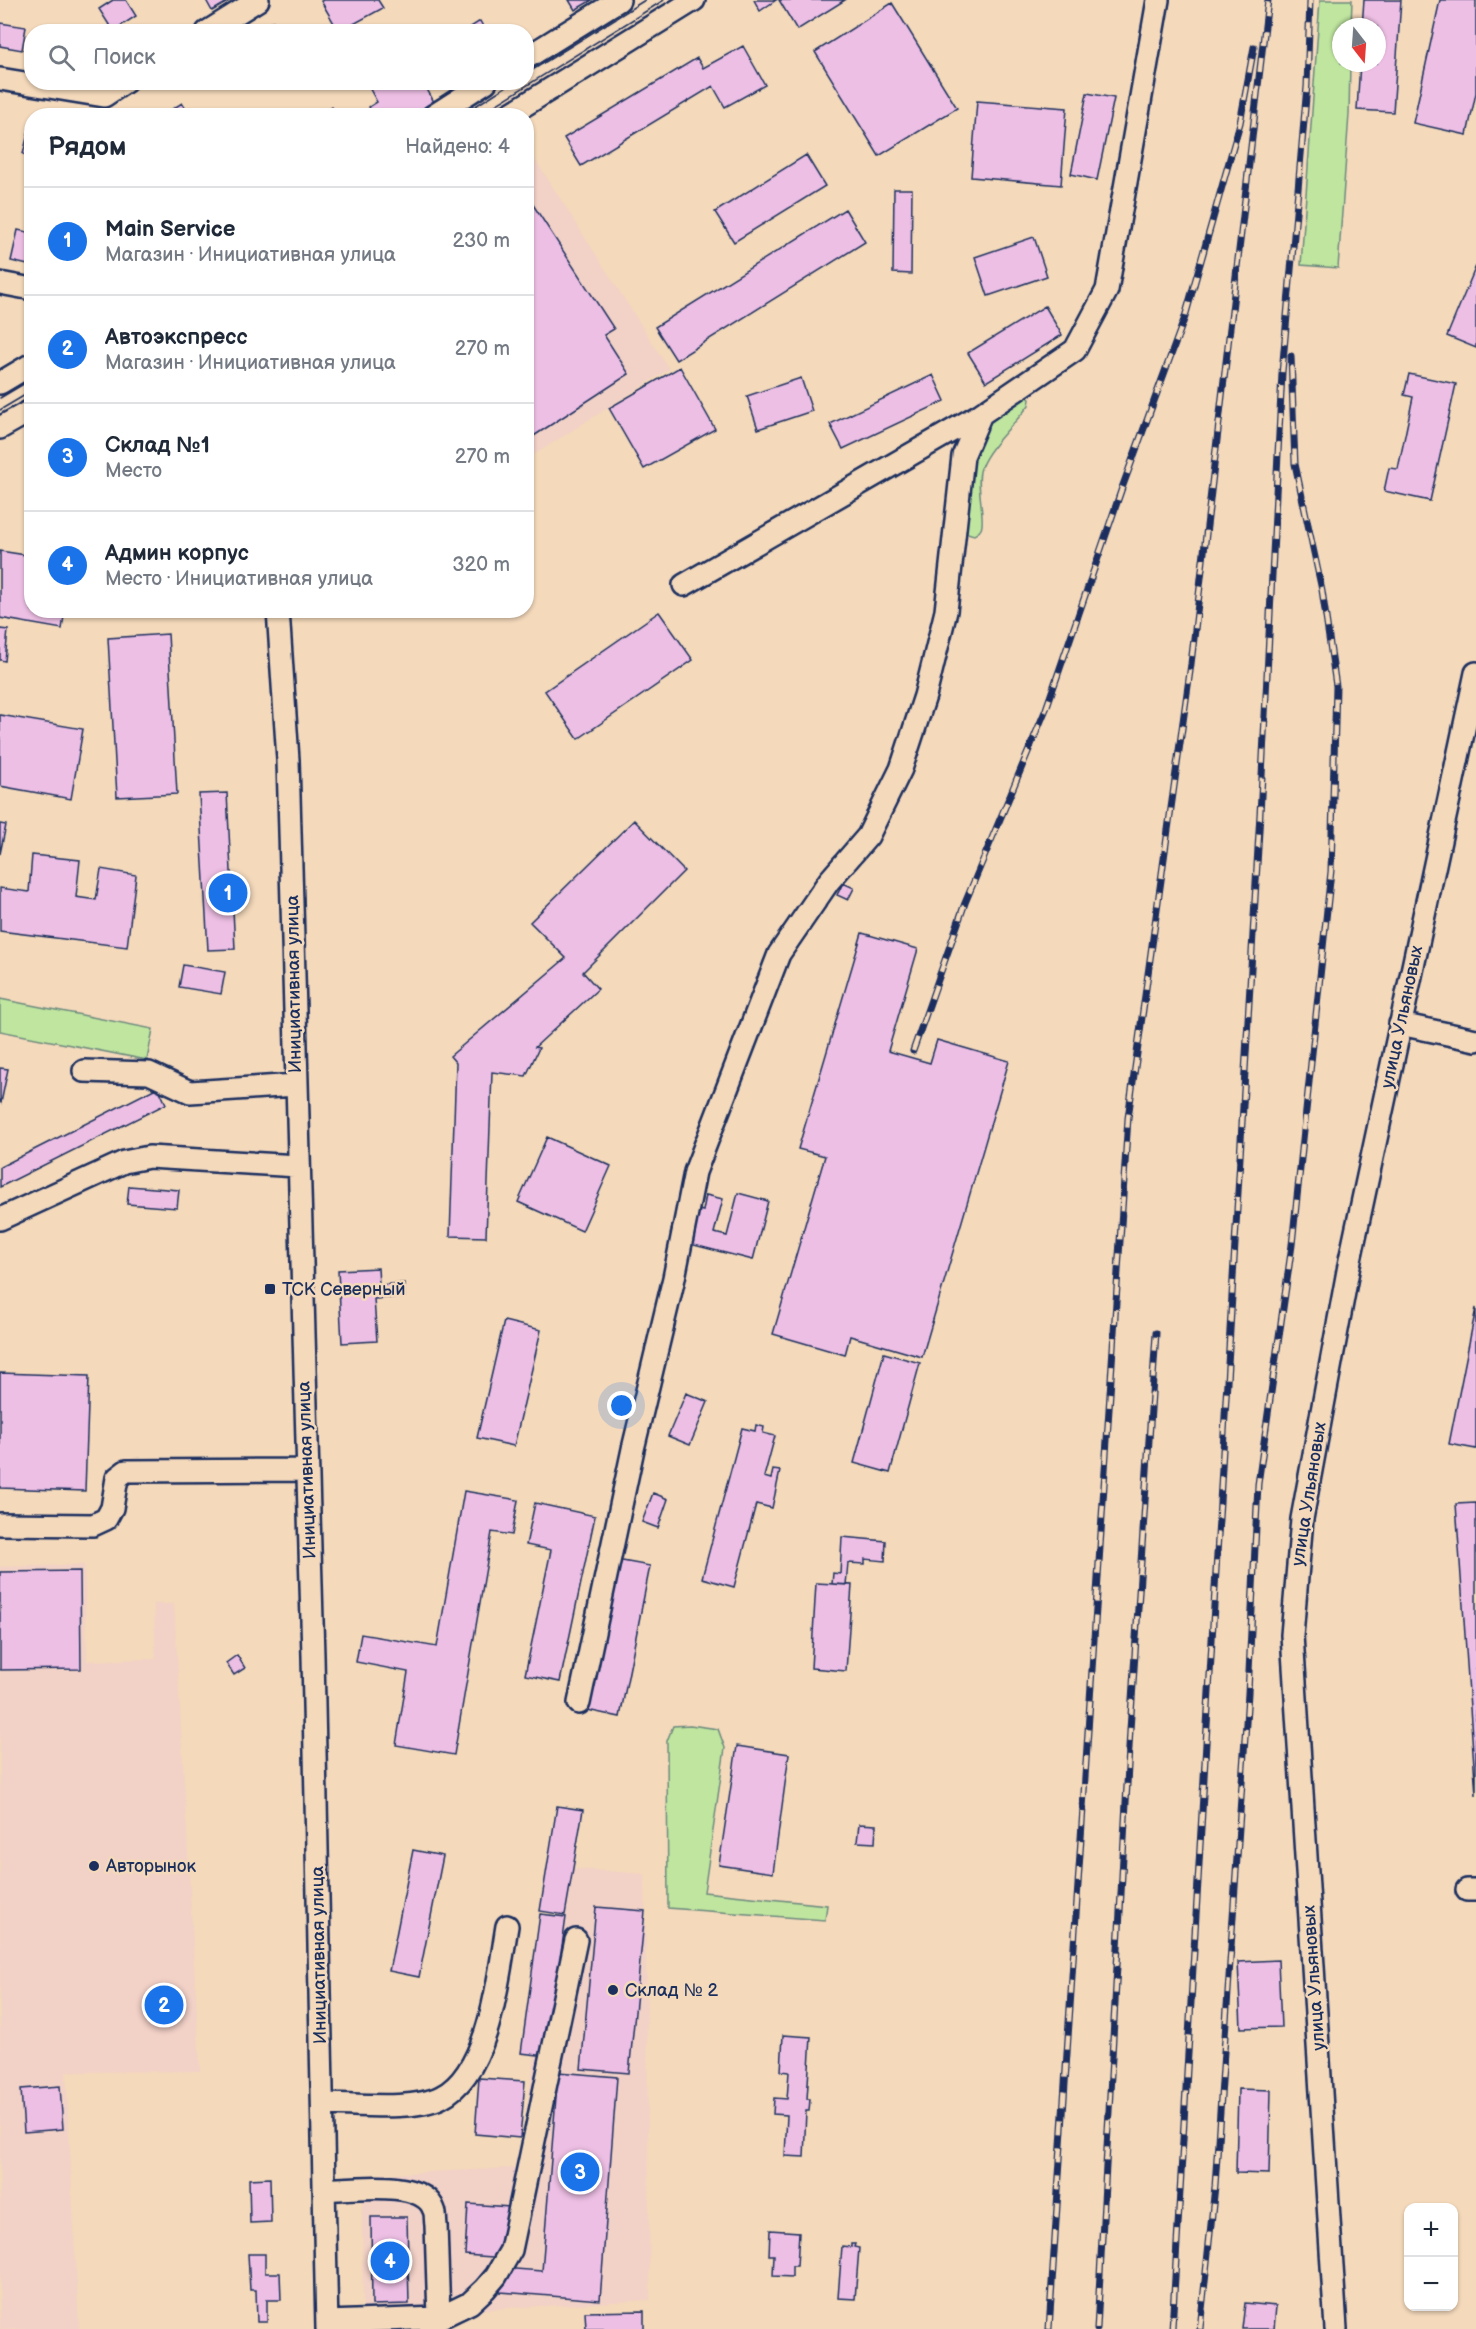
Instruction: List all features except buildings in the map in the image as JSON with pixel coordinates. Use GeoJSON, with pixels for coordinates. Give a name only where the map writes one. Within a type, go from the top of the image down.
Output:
{"type":"FeatureCollection","features":[{"type":"Feature","properties":{"kind":"street"},"geometry":{"type":"LineString","coordinates":[[220,24],[258,0]]}},
{"type":"Feature","properties":{"kind":"street"},"geometry":{"type":"LineString","coordinates":[[534,53],[619,0]]}},
{"type":"Feature","properties":{"kind":"street"},"geometry":{"type":"LineString","coordinates":[[520,108],[694,0]]}},
{"type":"Feature","properties":{"kind":"street"},"geometry":{"type":"LineString","coordinates":[[684,585],[981,414],[1075,350],[1107,291],[1158,0]]}},
{"type":"Feature","properties":{"kind":"street"},"geometry":{"type":"LineString","coordinates":[[0,80],[24,84]]}},
{"type":"Feature","properties":{"kind":"street"},"geometry":{"type":"LineString","coordinates":[[65,90],[104,96],[113,90]]}},
{"type":"Feature","properties":{"kind":"street"},"geometry":{"type":"LineString","coordinates":[[445,108],[474,90]]}},
{"type":"Feature","properties":{"kind":"street"},"geometry":{"type":"LineString","coordinates":[[0,283],[24,288]]}},
{"type":"Feature","properties":{"kind":"street"},"geometry":{"type":"LineString","coordinates":[[0,383],[24,369]]}},
{"type":"Feature","properties":{"kind":"street"},"geometry":{"type":"LineString","coordinates":[[0,428],[24,414]]}},
{"type":"Feature","properties":{"kind":"street"},"geometry":{"type":"LineString","coordinates":[[579,1703],[633,1449],[674,1278],[695,1172],[779,954],[829,881],[868,836],[901,769],[925,696],[946,611],[963,456],[981,414]]}},
{"type":"Feature","properties":{"kind":"street","name":"Инициативная улица"},"geometry":{"type":"LineString","coordinates":[[279,618],[288,760],[327,2325]]}},
{"type":"Feature","properties":{"kind":"street","name":"улица Ульяновых"},"geometry":{"type":"LineString","coordinates":[[1336,2329],[1292,1635],[1302,1519],[1350,1260],[1476,673]]}},
{"type":"Feature","properties":{"kind":"street"},"geometry":{"type":"LineString","coordinates":[[1400,1024],[1476,1040]]}},
{"type":"Feature","properties":{"kind":"street"},"geometry":{"type":"LineString","coordinates":[[84,1071],[149,1072],[190,1092],[296,1085]]}},
{"type":"Feature","properties":{"kind":"street"},"geometry":{"type":"LineString","coordinates":[[0,1219],[124,1162],[149,1157],[298,1166]]}},
{"type":"Feature","properties":{"kind":"street"},"geometry":{"type":"LineString","coordinates":[[0,1524],[93,1525],[106,1519],[112,1508],[117,1478],[126,1471],[307,1470]]}},
{"type":"Feature","properties":{"kind":"street"},"geometry":{"type":"LineString","coordinates":[[323,2104],[406,2105],[442,2097],[458,2083],[470,2070],[479,2051],[497,1989],[507,1926]]}},
{"type":"Feature","properties":{"kind":"street"},"geometry":{"type":"LineString","coordinates":[[327,2325],[440,2318],[470,2303],[496,2276],[512,2250],[576,1940]]}},
{"type":"Feature","properties":{"kind":"street"},"geometry":{"type":"LineString","coordinates":[[324,2190],[385,2188],[418,2192],[428,2201],[434,2210],[436,2224],[440,2318]]}},
{"type":"Feature","properties":{"kind":"shaded area"},"geometry":{"type":"Polygon","coordinates":[[[534,158],[669,369],[534,455],[534,158]]]}},
{"type":"Feature","properties":{"kind":"shaded area","name":"Авторынок"},"geometry":{"type":"Polygon","coordinates":[[[84,1565],[87,1661],[156,1659],[154,1604],[174,1604],[200,2071],[66,2072],[79,2329],[0,2329],[0,1567],[84,1565]]]}},
{"type":"Feature","properties":{"kind":"shaded area"},"geometry":{"type":"Polygon","coordinates":[[[563,1868],[645,1874],[650,2300],[363,2316],[362,2175],[518,2168],[563,1868]]]}},
{"type":"Feature","properties":{"kind":"green space"},"geometry":{"type":"Polygon","coordinates":[[[1320,0],[1352,0],[1351,18],[1332,18],[1332,72],[1350,72],[1338,268],[1301,265],[1320,0]]]}},
{"type":"Feature","properties":{"kind":"green space"},"geometry":{"type":"Polygon","coordinates":[[[1023,394],[1030,399],[1029,405],[996,444],[981,468],[979,483],[981,529],[974,535],[964,532],[971,464],[989,423],[997,412],[1023,394]]]}},
{"type":"Feature","properties":{"kind":"green space"},"geometry":{"type":"Polygon","coordinates":[[[0,999],[153,1029],[147,1060],[0,1031],[0,999]]]}},
{"type":"Feature","properties":{"kind":"green space"},"geometry":{"type":"Polygon","coordinates":[[[690,1725],[718,1729],[725,1748],[704,1892],[827,1905],[825,1920],[668,1908],[667,1741],[673,1726],[690,1725]]]}},
{"type":"Feature","properties":{"kind":"tram line"},"geometry":{"type":"LineString","coordinates":[[534,69],[645,0]]}},
{"type":"Feature","properties":{"kind":"tram line"},"geometry":{"type":"LineString","coordinates":[[534,81],[664,0]]}},
{"type":"Feature","properties":{"kind":"tram line"},"geometry":{"type":"LineString","coordinates":[[472,108],[501,90]]}},
{"type":"Feature","properties":{"kind":"tram line"},"geometry":{"type":"LineString","coordinates":[[491,108],[520,90]]}},
{"type":"Feature","properties":{"kind":"tram line"},"geometry":{"type":"LineString","coordinates":[[0,398],[24,384]]}},
{"type":"Feature","properties":{"kind":"tram line"},"geometry":{"type":"LineString","coordinates":[[0,410],[24,396]]}},
{"type":"Feature","properties":{"kind":"railway"},"geometry":{"type":"LineString","coordinates":[[1049,2329],[1128,1118],[1191,664],[1268,0]]}},
{"type":"Feature","properties":{"kind":"railway"},"geometry":{"type":"LineString","coordinates":[[1172,2329],[1261,796],[1282,373],[1307,86],[1310,0]]}},
{"type":"Feature","properties":{"kind":"railway"},"geometry":{"type":"LineString","coordinates":[[913,1051],[965,903],[1046,709],[1122,488],[1185,317],[1240,123],[1254,47]]}},
{"type":"Feature","properties":{"kind":"railway"},"geometry":{"type":"LineString","coordinates":[[1200,2329],[1215,2186],[1248,1693],[1258,1484],[1292,1245],[1331,871],[1336,686],[1322,590],[1295,464],[1291,356]]}},
{"type":"Feature","properties":{"kind":"railway"},"geometry":{"type":"LineString","coordinates":[[1097,2329],[1130,1730],[1156,1333]]}},
{"type":"Feature","properties":{"kind":"place","name":"Main Service"},"geometry":{"type":"Point","coordinates":[228,893]}},
{"type":"Feature","properties":{"kind":"place","name":"ТСК Северный"},"geometry":{"type":"Point","coordinates":[270,1289]}},
{"type":"Feature","properties":{"kind":"place","name":"Авторынок"},"geometry":{"type":"Point","coordinates":[94,1866]}},
{"type":"Feature","properties":{"kind":"place","name":"Склад № 2"},"geometry":{"type":"Point","coordinates":[613,1990]}},
{"type":"Feature","properties":{"kind":"place","name":"Автоэкспресс"},"geometry":{"type":"Point","coordinates":[164,2005]}},
{"type":"Feature","properties":{"kind":"place","name":"Склад №1"},"geometry":{"type":"Point","coordinates":[580,2172]}},
{"type":"Feature","properties":{"kind":"place","name":"Админ корпус"},"geometry":{"type":"Point","coordinates":[390,2261]}}]}
